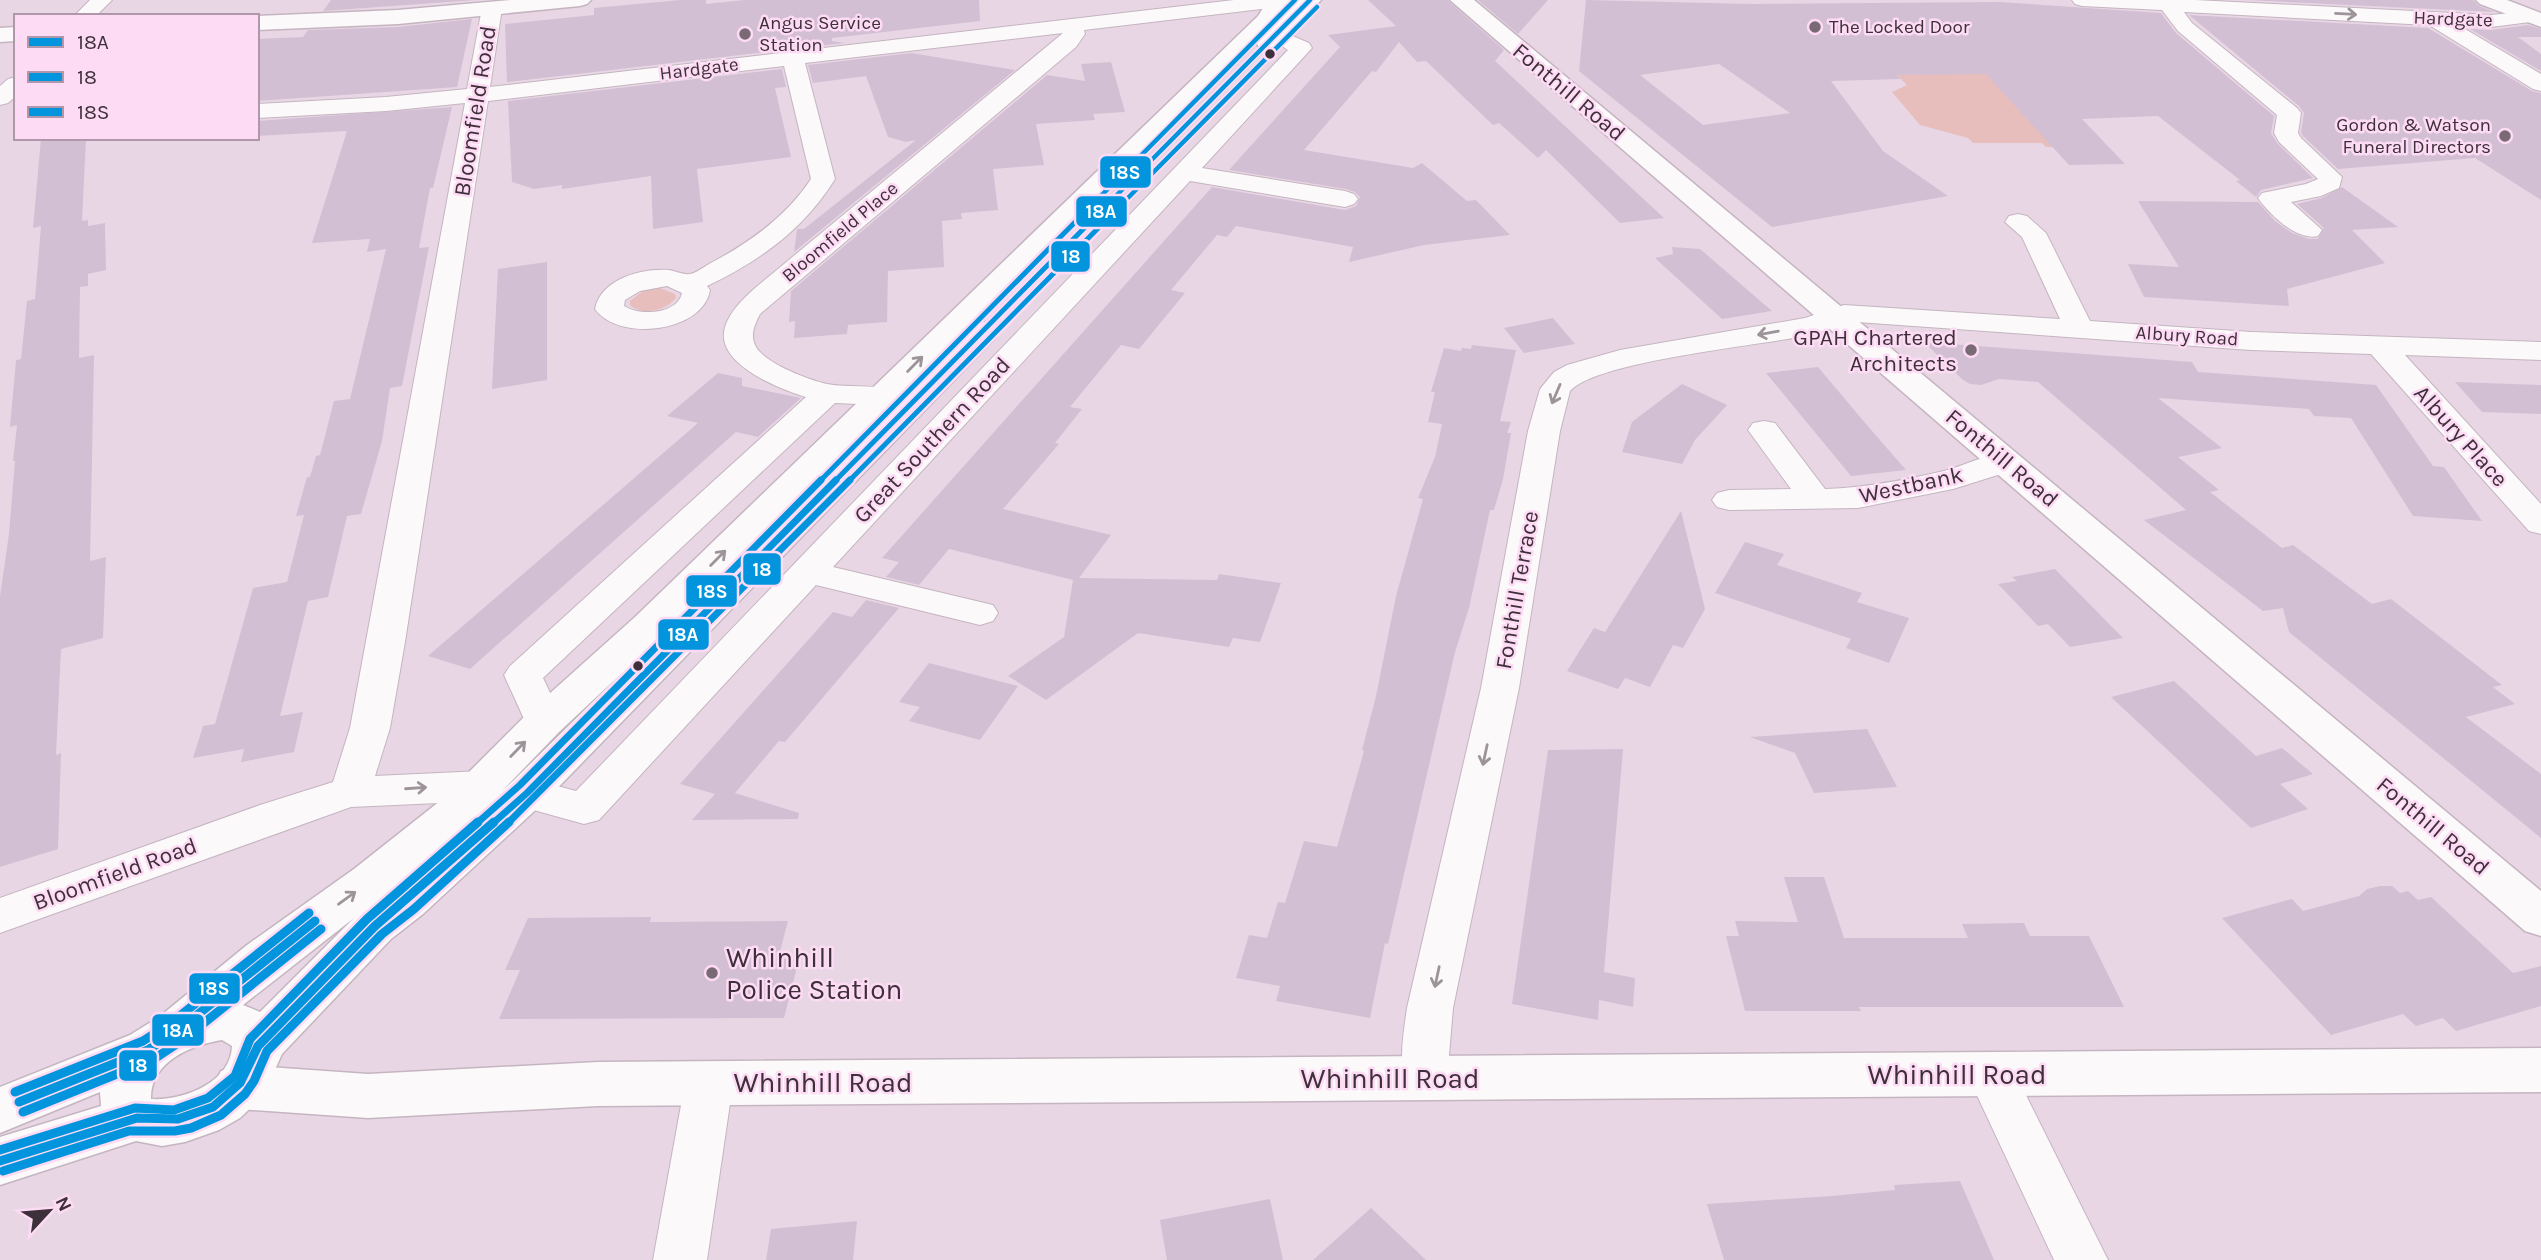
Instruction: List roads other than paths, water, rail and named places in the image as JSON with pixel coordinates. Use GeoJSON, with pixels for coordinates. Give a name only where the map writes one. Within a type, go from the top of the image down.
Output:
{"type":"FeatureCollection","features":[{"type":"Feature","properties":{"kind":"main road"},"geometry":{"type":"LineString","coordinates":[[259,23],[398,17],[580,0]]}},
{"type":"Feature","properties":{"kind":"main road","name":"Fonthill Road"},"geometry":{"type":"LineString","coordinates":[[1461,0],[2541,918]]}},
{"type":"Feature","properties":{"kind":"main road"},"geometry":{"type":"LineString","coordinates":[[2487,0],[2536,19]]}},
{"type":"Feature","properties":{"kind":"main road"},"geometry":{"type":"LineString","coordinates":[[0,1110],[162,1041],[200,1022],[222,1019],[240,1023],[253,1032],[249,1066],[221,1103],[199,1115],[176,1122],[154,1123],[137,1118],[127,1109],[124,1096],[126,1082],[134,1066],[162,1041],[455,813],[544,722],[649,626],[1266,20],[1290,8]]}},
{"type":"Feature","properties":{"kind":"main road","name":"Great Southern Road"},"geometry":{"type":"LineString","coordinates":[[249,1066],[375,926],[407,901],[527,793],[1290,8]]}},
{"type":"Feature","properties":{"kind":"main road","name":"Whinhill Road"},"geometry":{"type":"LineString","coordinates":[[249,1066],[368,1096],[533,1086],[709,1083],[2541,1070]]}},
{"type":"Feature","properties":{"kind":"main road"},"geometry":{"type":"LineString","coordinates":[[0,1161],[137,1118]]}},
{"type":"Feature","properties":{"kind":"street"},"geometry":{"type":"LineString","coordinates":[[86,14],[102,0]]}},
{"type":"Feature","properties":{"kind":"street","name":"Hardgate"},"geometry":{"type":"LineString","coordinates":[[2082,0],[2168,5],[2224,4],[2433,19],[2536,19]]}},
{"type":"Feature","properties":{"kind":"street"},"geometry":{"type":"LineString","coordinates":[[2168,5],[2185,27],[2289,113],[2286,133],[2291,142],[2330,177],[2330,183],[2312,191],[2271,198],[2309,230]]}},
{"type":"Feature","properties":{"kind":"street","name":"Bloomfield Road"},"geometry":{"type":"LineString","coordinates":[[350,792],[372,717],[492,8]]}},
{"type":"Feature","properties":{"kind":"street","name":"Hardgate"},"geometry":{"type":"LineString","coordinates":[[259,111],[478,96],[1073,26],[1290,8]]}},
{"type":"Feature","properties":{"kind":"street","name":"Great Southern Road"},"geometry":{"type":"LineString","coordinates":[[527,793],[584,809],[1301,48],[1290,8]]}},
{"type":"Feature","properties":{"kind":"street"},"geometry":{"type":"LineString","coordinates":[[2433,19],[2541,84]]}},
{"type":"Feature","properties":{"kind":"street","name":"Bloomfield Place"},"geometry":{"type":"LineString","coordinates":[[882,396],[828,393],[761,369],[750,360],[740,341],[739,331],[746,312],[1068,42],[1073,34],[1073,26]]}},
{"type":"Feature","properties":{"kind":"street"},"geometry":{"type":"LineString","coordinates":[[690,284],[744,257],[795,217],[815,193],[822,179],[793,58]]}},
{"type":"Feature","properties":{"kind":"street"},"geometry":{"type":"LineString","coordinates":[[0,98],[14,86]]}},
{"type":"Feature","properties":{"kind":"street"},"geometry":{"type":"LineString","coordinates":[[1186,173],[1345,199]]}},
{"type":"Feature","properties":{"kind":"street"},"geometry":{"type":"LineString","coordinates":[[2018,222],[2033,233],[2079,328]]}},
{"type":"Feature","properties":{"kind":"street","name":"Albury Road"},"geometry":{"type":"LineString","coordinates":[[1834,317],[1857,313],[2381,347],[2541,351]]}},
{"type":"Feature","properties":{"kind":"street","name":"Fonthill Terrace"},"geometry":{"type":"LineString","coordinates":[[1427,1078],[1425,1055],[1430,1008],[1500,688],[1544,431],[1555,389],[1565,378],[1594,365],[1811,326],[1834,317]]}},
{"type":"Feature","properties":{"kind":"street","name":"Albury Place"},"geometry":{"type":"LineString","coordinates":[[2381,347],[2541,524]]}},
{"type":"Feature","properties":{"kind":"street"},"geometry":{"type":"LineString","coordinates":[[544,722],[523,675],[828,393]]}},
{"type":"Feature","properties":{"kind":"street"},"geometry":{"type":"LineString","coordinates":[[1764,430],[1815,498]]}},
{"type":"Feature","properties":{"kind":"street","name":"Westbank"},"geometry":{"type":"LineString","coordinates":[[1729,500],[1858,498],[1953,479],[2006,462]]}},
{"type":"Feature","properties":{"kind":"street"},"geometry":{"type":"LineString","coordinates":[[808,572],[980,612]]}},
{"type":"Feature","properties":{"kind":"street","name":"Bloomfield Road"},"geometry":{"type":"LineString","coordinates":[[0,915],[275,816],[350,792],[482,786]]}},
{"type":"Feature","properties":{"kind":"street"},"geometry":{"type":"LineString","coordinates":[[1991,1074],[2081,1260]]}},
{"type":"Feature","properties":{"kind":"street"},"geometry":{"type":"LineString","coordinates":[[680,1260],[709,1083]]}},
{"type":"Feature","properties":{"kind":"place","name":"The Locked Door"},"geometry":{"type":"Point","coordinates":[1815,27]}},
{"type":"Feature","properties":{"kind":"place","name":"Angus Service Station"},"geometry":{"type":"Point","coordinates":[745,34]}},
{"type":"Feature","properties":{"kind":"place","name":"Gordon & Watson Funeral Directors"},"geometry":{"type":"Point","coordinates":[2505,136]}},
{"type":"Feature","properties":{"kind":"place","name":"GPAH Chartered Architects"},"geometry":{"type":"Point","coordinates":[1971,350]}},
{"type":"Feature","properties":{"kind":"place","name":"Whinhill Police Station"},"geometry":{"type":"Point","coordinates":[712,973]}}]}
